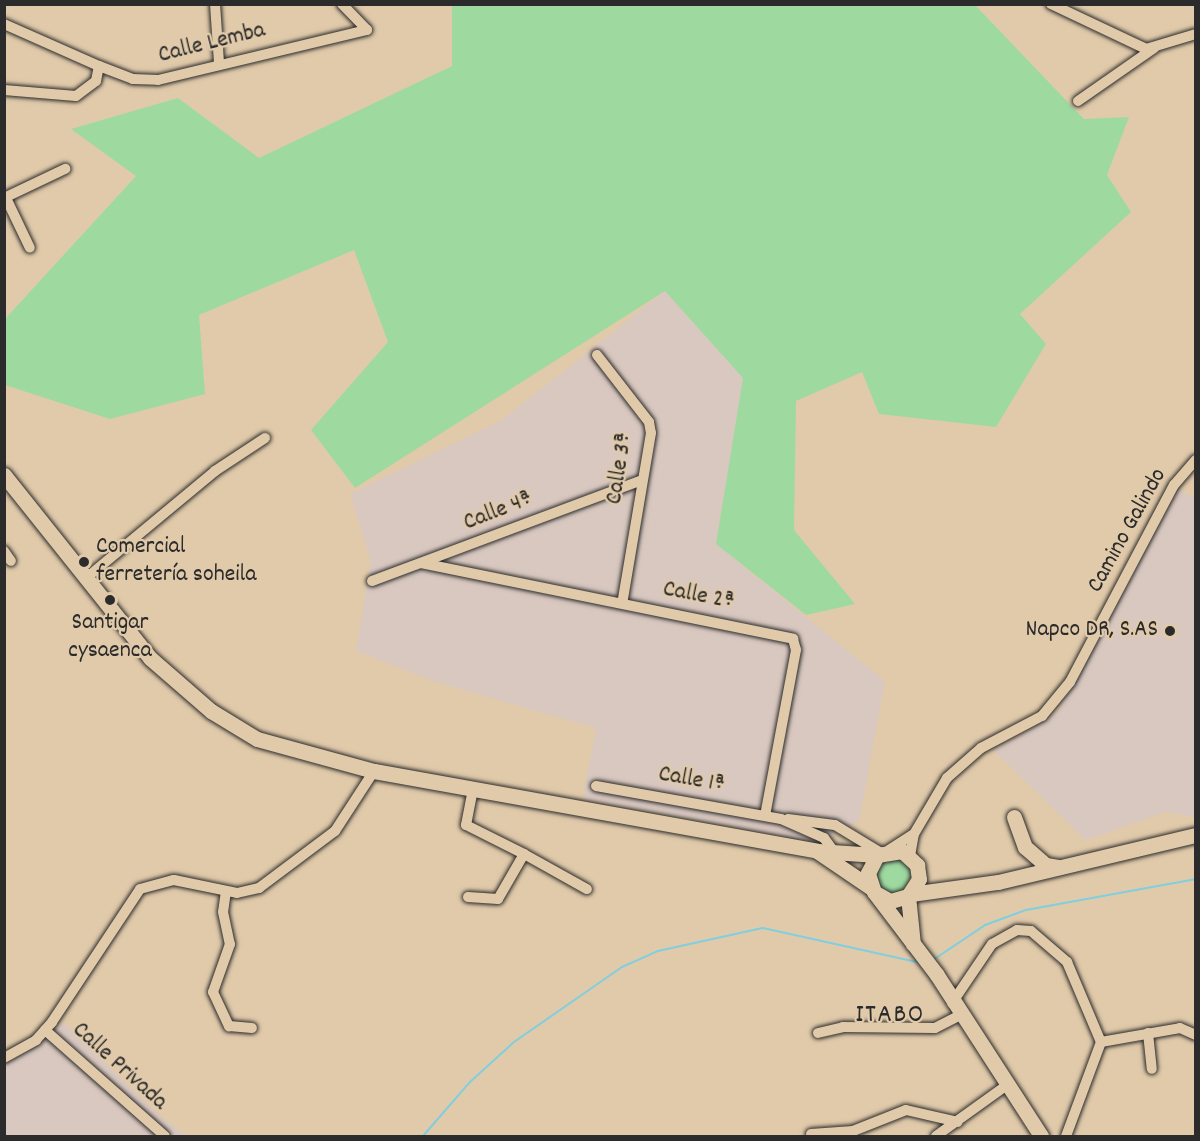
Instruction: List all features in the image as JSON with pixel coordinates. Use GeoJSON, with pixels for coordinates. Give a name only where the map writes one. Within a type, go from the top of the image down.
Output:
{"type":"FeatureCollection","features":[{"type":"Feature","properties":{"kind":"street"},"geometry":{"type":"LineString","coordinates":[[215,4],[219,63]]}},
{"type":"Feature","properties":{"kind":"street","name":"Calle Lemba"},"geometry":{"type":"LineString","coordinates":[[4,24],[133,79],[158,80],[219,63],[367,30],[342,4]]}},
{"type":"Feature","properties":{"kind":"street"},"geometry":{"type":"LineString","coordinates":[[1051,4],[1128,42],[1154,48]]}},
{"type":"Feature","properties":{"kind":"street"},"geometry":{"type":"LineString","coordinates":[[1078,101],[1154,48],[1196,34]]}},
{"type":"Feature","properties":{"kind":"street"},"geometry":{"type":"LineString","coordinates":[[4,90],[76,96],[96,81],[99,66]]}},
{"type":"Feature","properties":{"kind":"street"},"geometry":{"type":"LineString","coordinates":[[30,248],[5,198],[65,170]]}},
{"type":"Feature","properties":{"kind":"street","name":"Calle 3ª"},"geometry":{"type":"LineString","coordinates":[[597,355],[649,422],[622,604]]}},
{"type":"Feature","properties":{"kind":"street"},"geometry":{"type":"LineString","coordinates":[[85,579],[215,471],[264,438]]}},
{"type":"Feature","properties":{"kind":"street","name":"Camino Galindo"},"geometry":{"type":"LineString","coordinates":[[882,853],[914,834],[958,766],[1042,716],[1064,690],[1174,485],[1196,460]]}},
{"type":"Feature","properties":{"kind":"street"},"geometry":{"type":"LineString","coordinates":[[4,475],[150,658],[211,711],[290,752],[375,771],[817,851],[882,853],[914,863],[950,885]]}},
{"type":"Feature","properties":{"kind":"street","name":"Calle 4ª"},"geometry":{"type":"LineString","coordinates":[[372,581],[640,481]]}},
{"type":"Feature","properties":{"kind":"street"},"geometry":{"type":"LineString","coordinates":[[4,551],[11,561]]}},
{"type":"Feature","properties":{"kind":"street","name":"Calle 2ª"},"geometry":{"type":"LineString","coordinates":[[421,563],[793,639],[796,650],[765,815]]}},
{"type":"Feature","properties":{"kind":"street"},"geometry":{"type":"LineString","coordinates":[[4,1058],[45,1030],[140,889],[174,880],[226,891],[259,888],[334,831],[375,771]]}},
{"type":"Feature","properties":{"kind":"street","name":"Calle 1ª"},"geometry":{"type":"LineString","coordinates":[[596,786],[781,819],[835,825],[882,853]]}},
{"type":"Feature","properties":{"kind":"street"},"geometry":{"type":"LineString","coordinates":[[473,789],[466,825],[524,854],[587,890]]}},
{"type":"Feature","properties":{"kind":"street"},"geometry":{"type":"LineString","coordinates":[[1014,817],[1024,847],[1046,865],[1061,867]]}},
{"type":"Feature","properties":{"kind":"street","name":"Calle 1ª"},"geometry":{"type":"LineString","coordinates":[[781,819],[824,838],[834,850],[841,866]]}},
{"type":"Feature","properties":{"kind":"street","name":"Camino Galindo"},"geometry":{"type":"LineString","coordinates":[[914,834],[914,863]]}},
{"type":"Feature","properties":{"kind":"street"},"geometry":{"type":"LineString","coordinates":[[817,851],[890,901],[950,885],[988,884],[1196,835]]}},
{"type":"Feature","properties":{"kind":"street"},"geometry":{"type":"LineString","coordinates":[[882,853],[868,873],[872,889],[937,975],[956,1009],[1041,1137]]}},
{"type":"Feature","properties":{"kind":"street"},"geometry":{"type":"LineString","coordinates":[[468,897],[498,899],[524,854]]}},
{"type":"Feature","properties":{"kind":"street"},"geometry":{"type":"LineString","coordinates":[[914,863],[910,895],[919,950]]}},
{"type":"Feature","properties":{"kind":"street"},"geometry":{"type":"LineString","coordinates":[[226,891],[223,912],[231,944],[213,992],[229,1026],[252,1028]]}},
{"type":"Feature","properties":{"kind":"street"},"geometry":{"type":"LineString","coordinates":[[818,1033],[843,1027],[936,1028],[956,1009],[992,944],[1017,930],[1031,931],[1067,962],[1101,1042],[1066,1137]]}},
{"type":"Feature","properties":{"kind":"street"},"geometry":{"type":"LineString","coordinates":[[1101,1042],[1180,1028],[1196,1035]]}},
{"type":"Feature","properties":{"kind":"street","name":"Calle Privada"},"geometry":{"type":"LineString","coordinates":[[45,1030],[165,1137]]}},
{"type":"Feature","properties":{"kind":"street"},"geometry":{"type":"LineString","coordinates":[[1148,1033],[1152,1069]]}},
{"type":"Feature","properties":{"kind":"street"},"geometry":{"type":"LineString","coordinates":[[936,1137],[1006,1085]]}},
{"type":"Feature","properties":{"kind":"street"},"geometry":{"type":"LineString","coordinates":[[811,1134],[853,1131],[906,1110],[958,1122]]}},
{"type":"Feature","properties":{"kind":"shaded area"},"geometry":{"type":"Polygon","coordinates":[[[665,291],[743,378],[716,544],[885,681],[859,821],[818,842],[583,799],[596,728],[433,681],[356,651],[371,561],[350,494],[502,420],[665,291]]]}},
{"type":"Feature","properties":{"kind":"shaded area"},"geometry":{"type":"Polygon","coordinates":[[[1178,490],[1195,497],[1195,817],[1165,812],[1086,840],[994,751],[1057,712],[1178,490]]]}},
{"type":"Feature","properties":{"kind":"shaded area"},"geometry":{"type":"Polygon","coordinates":[[[63,1022],[160,1116],[187,1136],[5,1136],[4,1063],[39,1045],[63,1022]]]}},
{"type":"Feature","properties":{"kind":"green space"},"geometry":{"type":"Polygon","coordinates":[[[452,5],[975,5],[1084,119],[1129,117],[1107,175],[1131,212],[1020,314],[1046,344],[996,427],[879,414],[862,372],[796,401],[794,530],[855,604],[806,615],[716,544],[743,378],[665,291],[355,488],[311,430],[388,342],[354,250],[199,315],[205,394],[110,419],[5,385],[5,319],[136,176],[71,129],[178,98],[259,158],[452,66],[452,5]]]}},
{"type":"Feature","properties":{"kind":"green space"},"geometry":{"type":"Polygon","coordinates":[[[897,853],[915,872],[901,896],[879,892],[873,864],[897,853]]]}},
{"type":"Feature","properties":{"kind":"waterway"},"geometry":{"type":"LineString","coordinates":[[933,960],[985,925],[1026,910],[1196,879]]}},
{"type":"Feature","properties":{"kind":"waterway"},"geometry":{"type":"LineString","coordinates":[[423,1136],[470,1082],[514,1042],[622,967],[658,951],[763,928],[921,963]]}},
{"type":"Feature","properties":{"kind":"place","name":"Comercial ferretería soheila"},"geometry":{"type":"Point","coordinates":[84,562]}},
{"type":"Feature","properties":{"kind":"place","name":"Santigar cysaenca"},"geometry":{"type":"Point","coordinates":[110,600]}},
{"type":"Feature","properties":{"kind":"place","name":"Napco DR, S.AS"},"geometry":{"type":"Point","coordinates":[1170,631]}},
{"type":"Feature","properties":{"kind":"district","name":"ITABO"},"geometry":{"type":"Point","coordinates":[890,1016]}}]}
